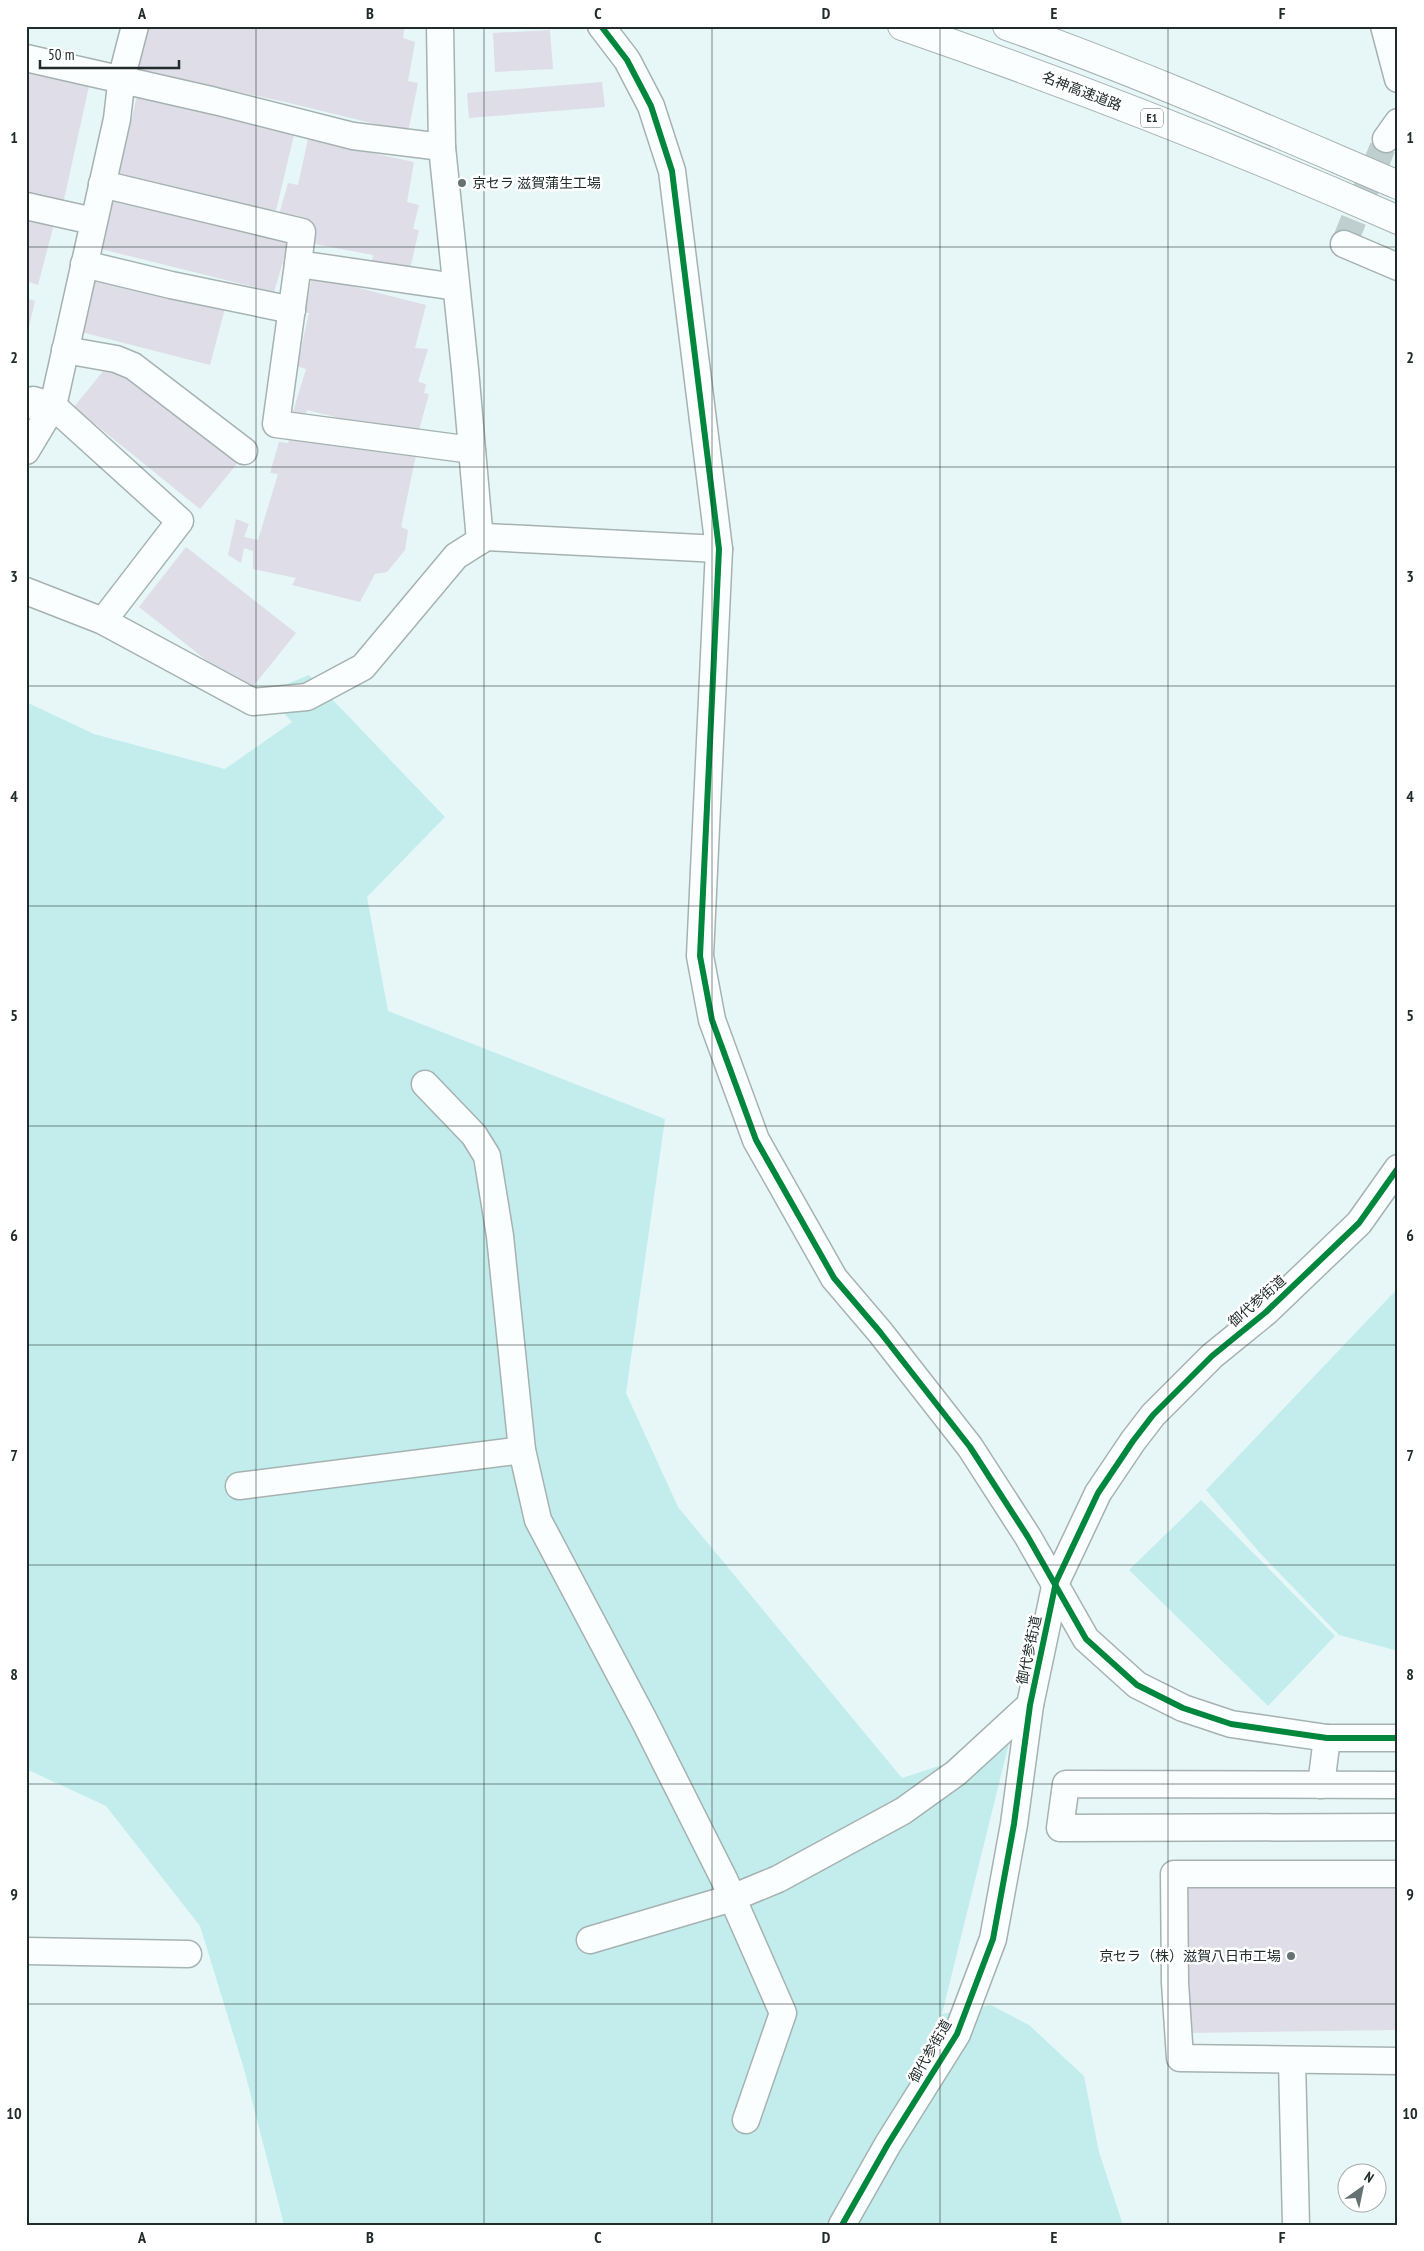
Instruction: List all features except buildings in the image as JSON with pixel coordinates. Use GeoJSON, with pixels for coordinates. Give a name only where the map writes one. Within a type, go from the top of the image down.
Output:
{"type":"FeatureCollection","features":[{"type":"Feature","properties":{"kind":"highway","name":"名神高速道路"},"geometry":{"type":"LineString","coordinates":[[902,26],[1045,76],[1228,148],[1398,220]]}},
{"type":"Feature","properties":{"kind":"highway","name":"E1"},"geometry":{"type":"LineString","coordinates":[[1007,26],[1057,44],[1238,117],[1398,185]]}},
{"type":"Feature","properties":{"kind":"street"},"geometry":{"type":"LineString","coordinates":[[26,451],[52,406],[117,119],[122,81],[134,26]]}},
{"type":"Feature","properties":{"kind":"street"},"geometry":{"type":"LineString","coordinates":[[440,26],[442,147],[480,541]]}},
{"type":"Feature","properties":{"kind":"street"},"geometry":{"type":"LineString","coordinates":[[601,26],[627,60],[651,106],[672,171],[719,549],[700,956],[712,1020],[756,1140],[834,1278],[880,1332],[970,1447],[1056,1582],[1086,1639],[1137,1685],[1183,1708],[1231,1724],[1327,1738],[1398,1738]]}},
{"type":"Feature","properties":{"kind":"street"},"geometry":{"type":"LineString","coordinates":[[1384,26],[1398,79]]}},
{"type":"Feature","properties":{"kind":"street"},"geometry":{"type":"LineString","coordinates":[[26,58],[215,101],[353,136],[442,147]]}},
{"type":"Feature","properties":{"kind":"street"},"geometry":{"type":"LineString","coordinates":[[102,184],[302,232],[276,424],[472,450]]}},
{"type":"Feature","properties":{"kind":"street"},"geometry":{"type":"LineString","coordinates":[[26,206],[93,221]]}},
{"type":"Feature","properties":{"kind":"street"},"geometry":{"type":"LineString","coordinates":[[1344,244],[1398,267]]}},
{"type":"Feature","properties":{"kind":"street"},"geometry":{"type":"LineString","coordinates":[[84,264],[171,285],[292,310]]}},
{"type":"Feature","properties":{"kind":"street"},"geometry":{"type":"LineString","coordinates":[[298,264],[456,287]]}},
{"type":"Feature","properties":{"kind":"street"},"geometry":{"type":"LineString","coordinates":[[65,350],[116,359],[133,366],[244,451]]}},
{"type":"Feature","properties":{"kind":"street"},"geometry":{"type":"LineString","coordinates":[[26,406],[33,400],[52,406],[180,521],[103,621]]}},
{"type":"Feature","properties":{"kind":"street"},"geometry":{"type":"LineString","coordinates":[[26,591],[103,621],[253,702],[307,697],[363,667],[456,556],[486,537],[719,549]]}},
{"type":"Feature","properties":{"kind":"street"},"geometry":{"type":"LineString","coordinates":[[425,1084],[474,1135],[487,1156],[500,1236],[522,1450],[538,1520],[650,1731],[732,1898],[783,2013],[746,2120]]}},
{"type":"Feature","properties":{"kind":"street","name":"御代参街道"},"geometry":{"type":"LineString","coordinates":[[842,2225],[888,2144],[957,2034],[993,1939],[1014,1824],[1030,1705],[1056,1582],[1098,1493],[1132,1441],[1153,1415],[1212,1356],[1266,1312],[1359,1222],[1398,1168]]}},
{"type":"Feature","properties":{"kind":"street"},"geometry":{"type":"LineString","coordinates":[[239,1486],[522,1450]]}},
{"type":"Feature","properties":{"kind":"street"},"geometry":{"type":"LineString","coordinates":[[590,1940],[732,1898],[778,1879],[903,1811],[956,1773],[1030,1705]]}},
{"type":"Feature","properties":{"kind":"street"},"geometry":{"type":"LineString","coordinates":[[1321,1785],[1327,1738]]}},
{"type":"Feature","properties":{"kind":"street"},"geometry":{"type":"LineString","coordinates":[[1398,1785],[1066,1784],[1060,1828],[1398,1827]]}},
{"type":"Feature","properties":{"kind":"street"},"geometry":{"type":"LineString","coordinates":[[1398,1874],[1174,1874],[1175,1983],[1180,2058],[1398,2061]]}},
{"type":"Feature","properties":{"kind":"street"},"geometry":{"type":"LineString","coordinates":[[26,1951],[188,1954]]}},
{"type":"Feature","properties":{"kind":"street"},"geometry":{"type":"LineString","coordinates":[[1292,2061],[1296,2225]]}},
{"type":"Feature","properties":{"kind":"shaded area"},"geometry":{"type":"Polygon","coordinates":[[[309,675],[445,817],[367,897],[388,1011],[665,1119],[626,1393],[678,1507],[902,1778],[1009,1743],[942,2014],[991,2005],[1029,2025],[1084,2076],[1099,2152],[1123,2225],[284,2225],[244,2069],[200,1926],[106,1806],[26,1769],[26,702],[94,734],[225,769],[292,722],[265,693],[309,675]]]}},
{"type":"Feature","properties":{"kind":"shaded area"},"geometry":{"type":"Polygon","coordinates":[[[1398,1288],[1398,1651],[1339,1635],[1259,1552],[1206,1490],[1398,1288]]]}},
{"type":"Feature","properties":{"kind":"shaded area"},"geometry":{"type":"Polygon","coordinates":[[[1201,1500],[1335,1636],[1268,1706],[1129,1570],[1201,1500]]]}},
{"type":"Feature","properties":{"kind":"tunnel"},"geometry":{"type":"LineString","coordinates":[[1344,244],[1386,139]]}},
{"type":"Feature","properties":{"kind":"cycle path"},"geometry":{"type":"LineString","coordinates":[[601,26],[627,60],[651,106],[672,171],[719,549],[700,956],[712,1020],[756,1140],[834,1278],[880,1332],[970,1447],[1028,1537],[1086,1639],[1137,1685],[1183,1708],[1231,1724],[1327,1738],[1398,1738]]}},
{"type":"Feature","properties":{"kind":"cycle path"},"geometry":{"type":"LineString","coordinates":[[842,2225],[888,2144],[957,2034],[993,1939],[1014,1824],[1030,1705],[1056,1582],[1098,1493],[1153,1415],[1212,1356],[1266,1312],[1359,1223],[1398,1168]]}},
{"type":"Feature","properties":{"kind":"place","name":"京セラ 滋賀蒲生工場"},"geometry":{"type":"Point","coordinates":[462,183]}},
{"type":"Feature","properties":{"kind":"place","name":"京セラ（株）滋賀八日市工場"},"geometry":{"type":"Point","coordinates":[1291,1956]}}]}
